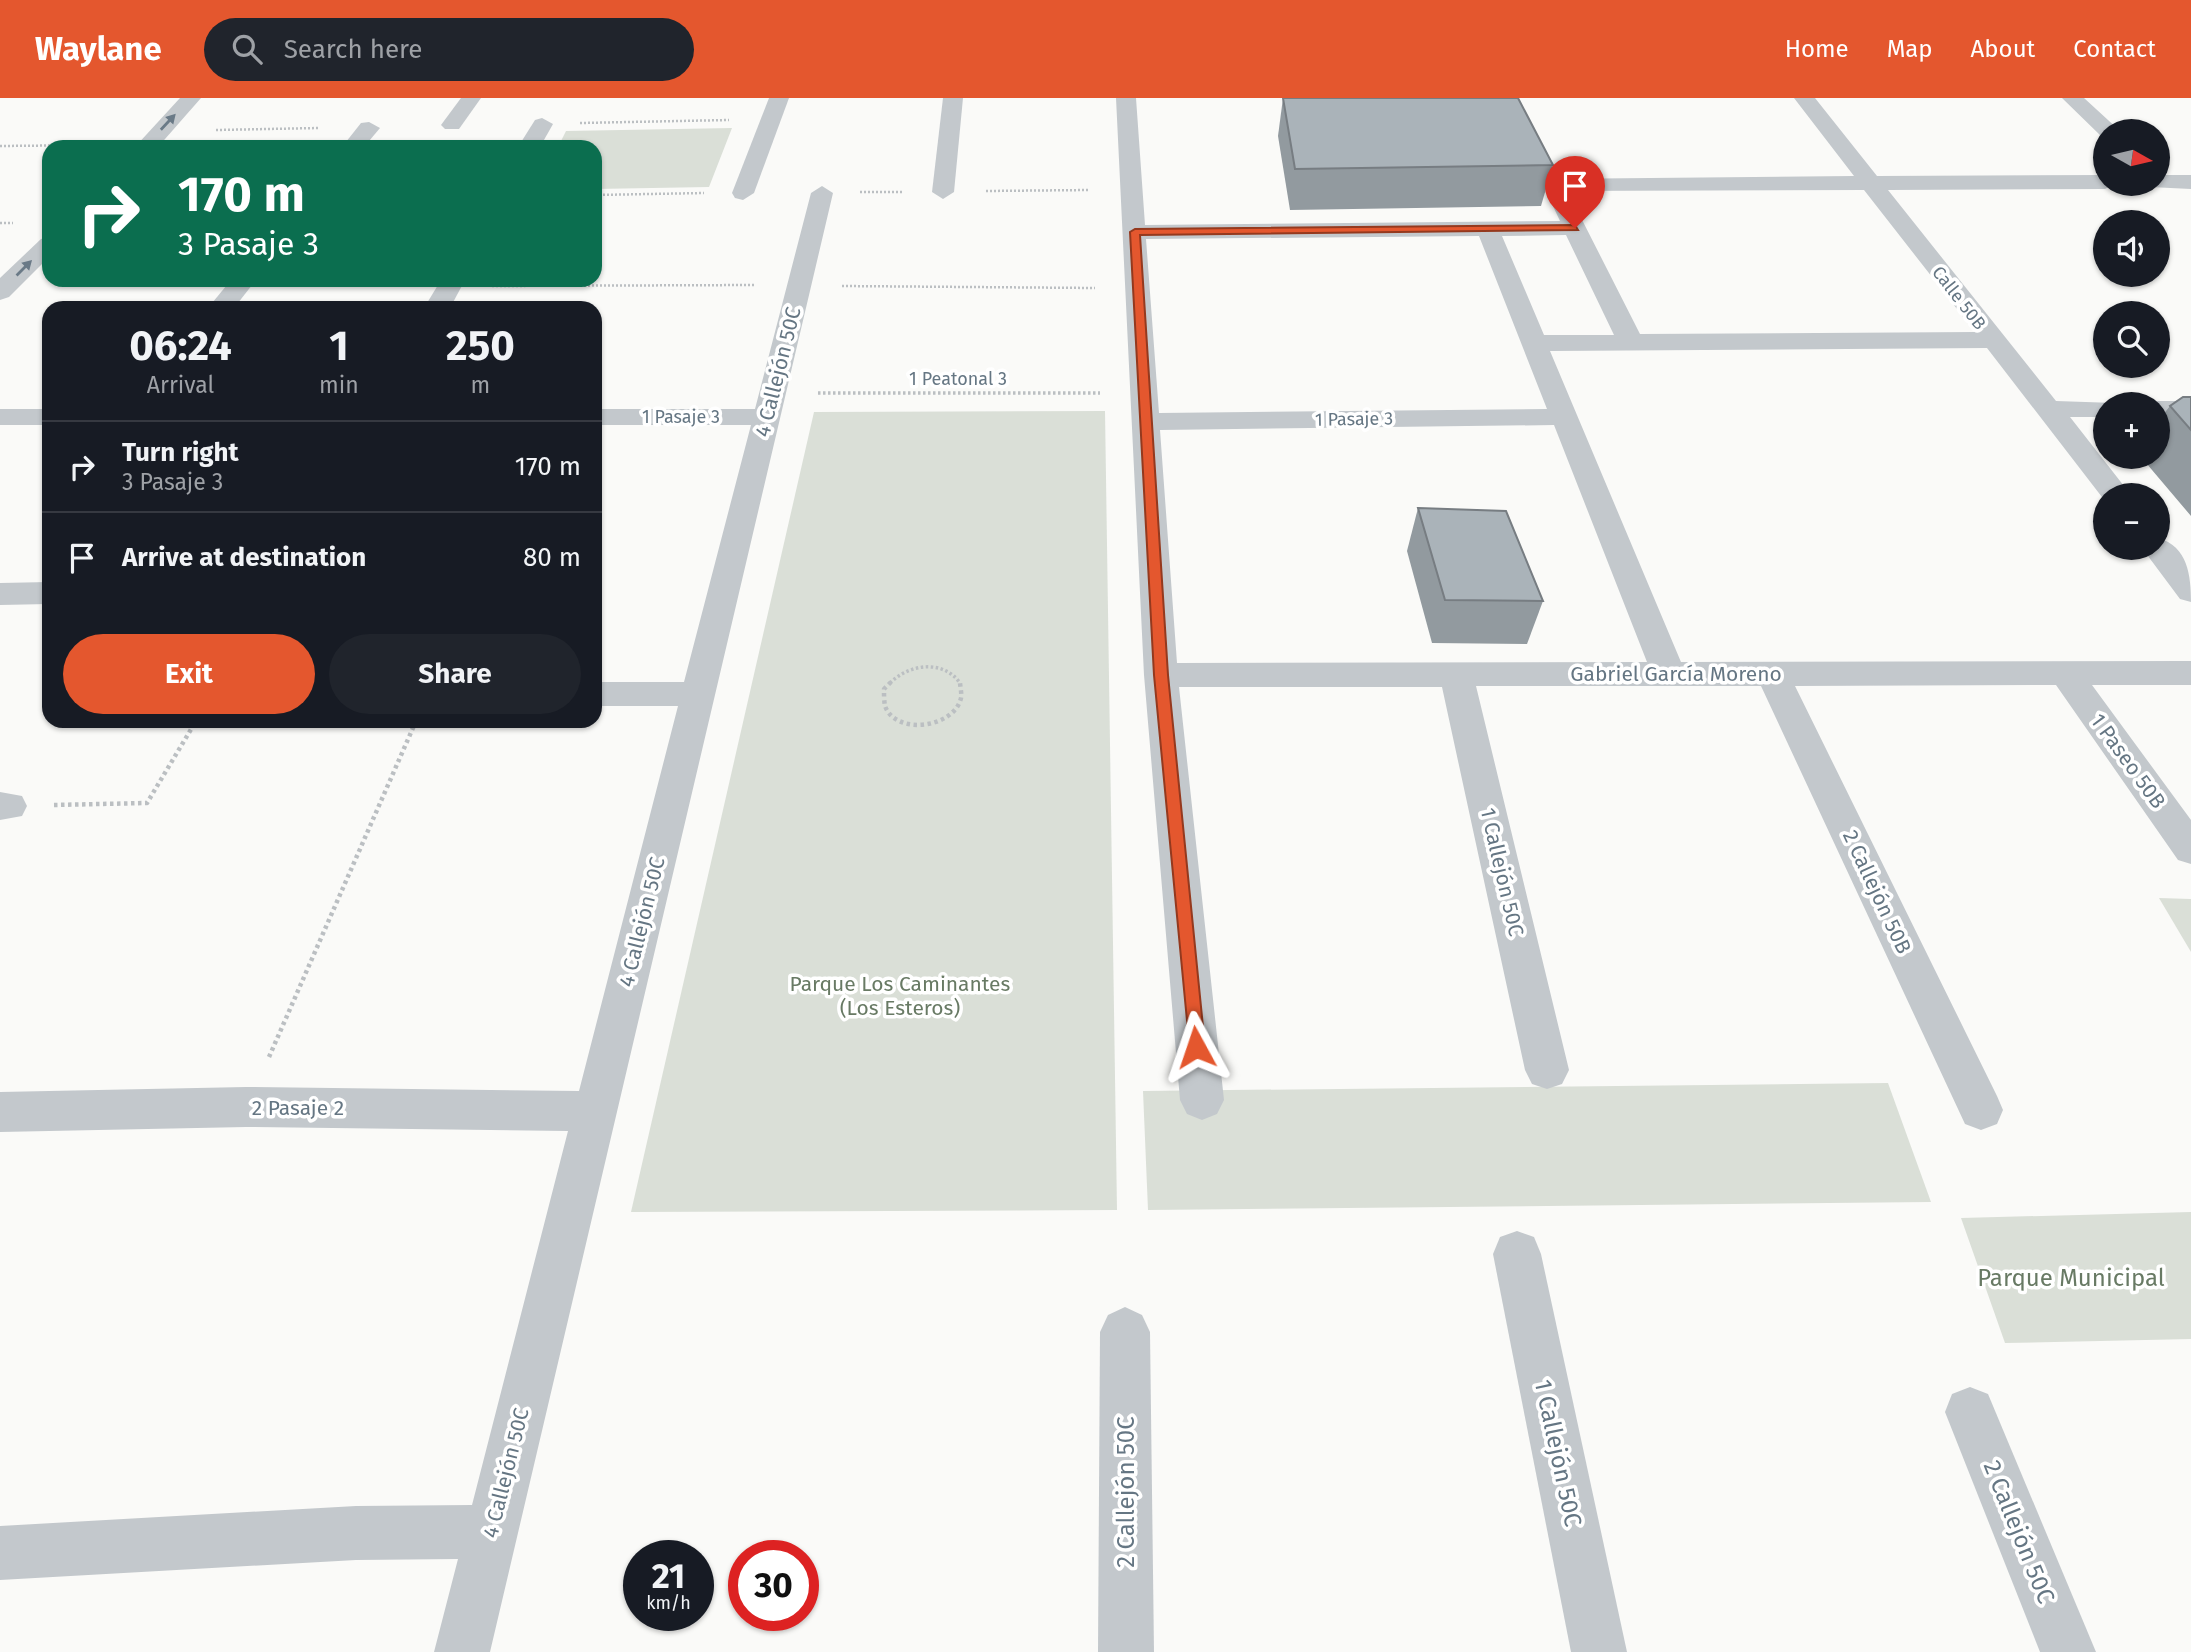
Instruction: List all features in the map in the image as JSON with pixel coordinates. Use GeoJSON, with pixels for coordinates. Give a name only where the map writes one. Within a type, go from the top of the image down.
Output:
{"type":"FeatureCollection","features":[{"type":"Feature","properties":{"kind":"street"},"geometry":{"type":"LineString","coordinates":[[152,140],[191,98]]}},
{"type":"Feature","properties":{"kind":"street"},"geometry":{"type":"LineString","coordinates":[[452,125],[471,98]]}},
{"type":"Feature","properties":{"kind":"street"},"geometry":{"type":"LineString","coordinates":[[743,193],[779,98]]}},
{"type":"Feature","properties":{"kind":"street"},"geometry":{"type":"LineString","coordinates":[[943,192],[953,98]]}},
{"type":"Feature","properties":{"kind":"street"},"geometry":{"type":"LineString","coordinates":[[1126,98],[1161,675],[1202,1100]]}},
{"type":"Feature","properties":{"kind":"street","name":"Calle 50B"},"geometry":{"type":"LineString","coordinates":[[1804,98],[1991,340],[2107,483]]}},
{"type":"Feature","properties":{"kind":"street"},"geometry":{"type":"LineString","coordinates":[[2071,98],[2095,119]]}},
{"type":"Feature","properties":{"kind":"street"},"geometry":{"type":"LineString","coordinates":[[532,140],[542,124]]}},
{"type":"Feature","properties":{"kind":"street"},"geometry":{"type":"LineString","coordinates":[[359,140],[369,128]]}},
{"type":"Feature","properties":{"kind":"street"},"geometry":{"type":"LineString","coordinates":[[1541,159],[1631,342]]}},
{"type":"Feature","properties":{"kind":"street"},"geometry":{"type":"LineString","coordinates":[[2170,180],[2191,181]]}},
{"type":"Feature","properties":{"kind":"street"},"geometry":{"type":"LineString","coordinates":[[1553,184],[2093,182]]}},
{"type":"Feature","properties":{"kind":"street","name":"4 Callejón 50C"},"geometry":{"type":"LineString","coordinates":[[462,1652],[822,193]]}},
{"type":"Feature","properties":{"kind":"street"},"geometry":{"type":"LineString","coordinates":[[1135,232],[1575,228]]}},
{"type":"Feature","properties":{"kind":"street"},"geometry":{"type":"LineString","coordinates":[[1488,230],[1669,674]]}},
{"type":"Feature","properties":{"kind":"street"},"geometry":{"type":"LineString","coordinates":[[0,292],[42,251]]}},
{"type":"Feature","properties":{"kind":"street"},"geometry":{"type":"LineString","coordinates":[[227,301],[238,287]]}},
{"type":"Feature","properties":{"kind":"street"},"geometry":{"type":"LineString","coordinates":[[1533,343],[1991,340]]}},
{"type":"Feature","properties":{"kind":"street","name":"1 Pasaje 3"},"geometry":{"type":"LineString","coordinates":[[602,417],[769,405]]}},
{"type":"Feature","properties":{"kind":"street","name":"1 Pasaje 3"},"geometry":{"type":"LineString","coordinates":[[1144,407],[1564,417]]}},
{"type":"Feature","properties":{"kind":"street"},"geometry":{"type":"LineString","coordinates":[[2048,409],[2093,409]]}},
{"type":"Feature","properties":{"kind":"street"},"geometry":{"type":"LineString","coordinates":[[2170,409],[2191,409]]}},
{"type":"Feature","properties":{"kind":"street"},"geometry":{"type":"LineString","coordinates":[[0,417],[42,417]]}},
{"type":"Feature","properties":{"kind":"street"},"geometry":{"type":"LineString","coordinates":[[2166,560],[2191,591]]}},
{"type":"Feature","properties":{"kind":"street"},"geometry":{"type":"LineString","coordinates":[[0,594],[42,593]]}},
{"type":"Feature","properties":{"kind":"street","name":"1 Paseo 50B"},"geometry":{"type":"LineString","coordinates":[[2065,673],[2191,849]]}},
{"type":"Feature","properties":{"kind":"street","name":"Gabriel García Moreno"},"geometry":{"type":"LineString","coordinates":[[1161,675],[2191,673]]}},
{"type":"Feature","properties":{"kind":"street","name":"1 Callejón 50C"},"geometry":{"type":"LineString","coordinates":[[1456,674],[1547,1070]]}},
{"type":"Feature","properties":{"kind":"street","name":"2 Callejón 50B"},"geometry":{"type":"LineString","coordinates":[[1772,674],[1981,1110]]}},
{"type":"Feature","properties":{"kind":"street"},"geometry":{"type":"LineString","coordinates":[[602,694],[698,694]]}},
{"type":"Feature","properties":{"kind":"street","name":"2 Pasaje 2"},"geometry":{"type":"LineString","coordinates":[[0,1112],[246,1107],[596,1111]]}},
{"type":"Feature","properties":{"kind":"street","name":"1 Callejón 50C"},"geometry":{"type":"LineString","coordinates":[[1517,1254],[1599,1652]]}},
{"type":"Feature","properties":{"kind":"street","name":"2 Callejón 50C"},"geometry":{"type":"LineString","coordinates":[[1125,1332],[1126,1652]]}},
{"type":"Feature","properties":{"kind":"street","name":"2 Callejón 50C"},"geometry":{"type":"LineString","coordinates":[[1970,1412],[2068,1652]]}},
{"type":"Feature","properties":{"kind":"street"},"geometry":{"type":"LineString","coordinates":[[0,1553],[356,1533],[492,1532]]}},
{"type":"Feature","properties":{"kind":"path"},"geometry":{"type":"LineString","coordinates":[[0,146],[42,146]]}},
{"type":"Feature","properties":{"kind":"path","name":"1 Peatonal 3"},"geometry":{"type":"LineString","coordinates":[[769,405],[1144,407]]}},
{"type":"Feature","properties":{"kind":"path"},"geometry":{"type":"LineString","coordinates":[[921,667],[942,668],[953,674],[960,681],[963,690],[958,708],[940,722],[926,725],[902,722],[891,717],[882,698],[884,688],[891,679],[901,672],[921,667]]}},
{"type":"Feature","properties":{"kind":"path"},"geometry":{"type":"LineString","coordinates":[[4,806],[147,803],[192,728]]}},
{"type":"Feature","properties":{"kind":"path"},"geometry":{"type":"LineString","coordinates":[[246,1107],[413,728]]}},
{"type":"Feature","properties":{"kind":"green space"},"geometry":{"type":"Polygon","coordinates":[[[732,128],[709,187],[602,189],[602,140],[562,140],[566,131],[732,128]]]}},
{"type":"Feature","properties":{"kind":"green space","name":"Parque Los Caminantes (Los Esteros)"},"geometry":{"type":"Polygon","coordinates":[[[1105,411],[1117,1210],[631,1212],[814,412],[1105,411]]]}},
{"type":"Feature","properties":{"kind":"green space"},"geometry":{"type":"Polygon","coordinates":[[[2159,898],[2191,899],[2191,952],[2159,898]]]}},
{"type":"Feature","properties":{"kind":"green space"},"geometry":{"type":"Polygon","coordinates":[[[1888,1083],[1931,1202],[1148,1210],[1143,1091],[1888,1083]]]}},
{"type":"Feature","properties":{"kind":"green space","name":"Parque Municipal"},"geometry":{"type":"Polygon","coordinates":[[[2191,1212],[2191,1339],[2005,1343],[1961,1218],[2191,1212]]]}},
{"type":"Feature","properties":{"kind":"building"},"geometry":{"type":"Polygon","coordinates":[[[1283,98],[1518,98],[1553,165],[1295,169],[1283,98]]]}},
{"type":"Feature","properties":{"kind":"building"},"geometry":{"type":"Polygon","coordinates":[[[2183,397],[2191,397],[2191,430],[2170,406],[2183,397]]]}},
{"type":"Feature","properties":{"kind":"building"},"geometry":{"type":"Polygon","coordinates":[[[1418,508],[1506,511],[1543,601],[1445,600],[1418,508]]]}},
{"type":"Feature","properties":{"kind":"route"},"geometry":{"type":"LineString","coordinates":[[1196,1047],[1161,675],[1135,232],[1575,228]]}}]}
